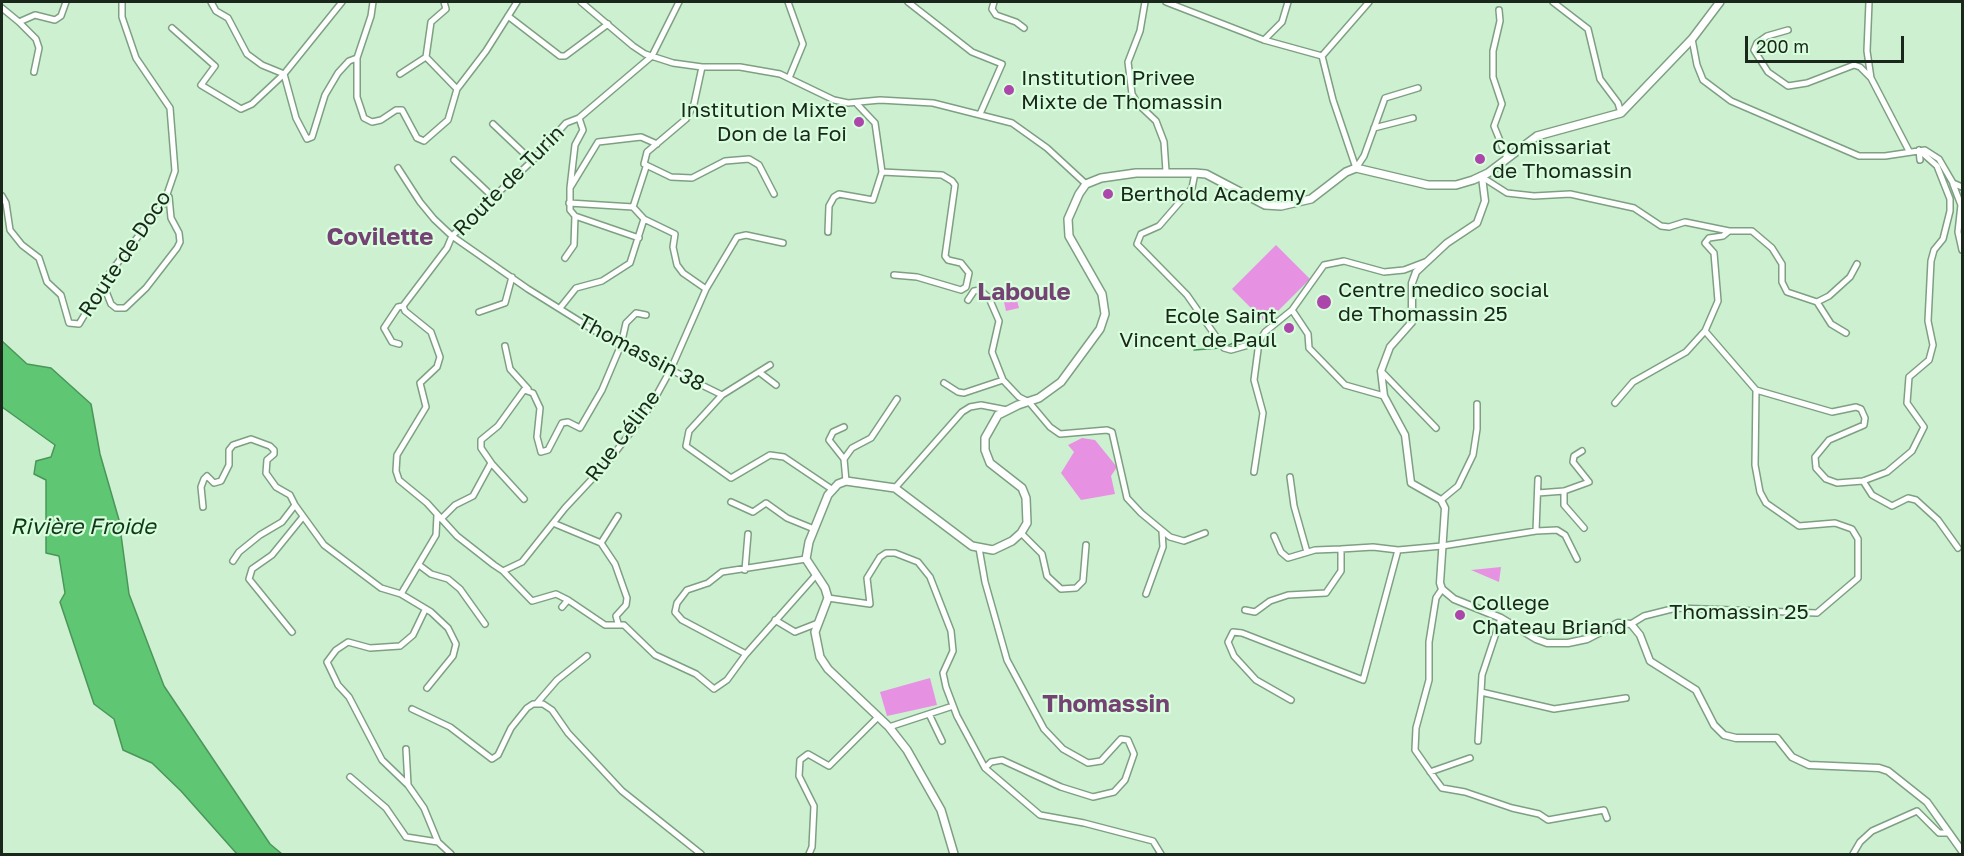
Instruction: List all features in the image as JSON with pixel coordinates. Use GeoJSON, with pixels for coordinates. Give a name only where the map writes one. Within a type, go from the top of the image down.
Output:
{"type":"FeatureCollection","features":[{"type":"Feature","properties":{"kind":"main road"},"geometry":{"type":"LineString","coordinates":[[954,855],[941,810],[927,782],[889,727],[828,669],[820,657],[816,644],[818,623],[828,598],[825,588],[806,559],[814,529],[833,490],[846,481],[895,488],[972,546],[993,550],[1012,541],[1020,533],[1027,523],[1026,498],[1022,488],[990,463],[985,450],[985,438],[990,425],[998,415],[1052,390],[1064,380],[1100,329],[1105,314],[1101,294],[1069,236],[1068,219],[1086,184],[1101,178],[1166,171],[1195,172],[1206,174],[1265,205],[1281,206],[1311,199],[1346,172],[1356,168],[1428,185],[1456,185],[1482,177],[1546,132],[1621,113],[1692,39],[1720,2]]}},
{"type":"Feature","properties":{"kind":"street"},"geometry":{"type":"LineString","coordinates":[[19,22],[34,15],[58,18],[66,2]]}},
{"type":"Feature","properties":{"kind":"street","name":"Route de Doco"},"geometry":{"type":"LineString","coordinates":[[2,196],[6,203],[10,230],[22,245],[39,258],[47,282],[61,295],[69,323],[79,324],[103,284],[168,196],[175,171],[170,108],[133,52],[122,17],[122,2]]}},
{"type":"Feature","properties":{"kind":"street"},"geometry":{"type":"LineString","coordinates":[[212,2],[216,11],[228,18],[247,54],[262,65],[284,74]]}},
{"type":"Feature","properties":{"kind":"street"},"geometry":{"type":"LineString","coordinates":[[172,28],[215,66],[201,85],[241,109],[252,104],[284,74],[342,2]]}},
{"type":"Feature","properties":{"kind":"street"},"geometry":{"type":"LineString","coordinates":[[373,2],[371,16],[357,58],[357,97],[364,118],[372,122],[381,120],[396,110],[402,110],[420,141],[424,141],[437,132],[448,120],[457,89],[517,2]]}},
{"type":"Feature","properties":{"kind":"street"},"geometry":{"type":"LineString","coordinates":[[400,74],[426,57],[431,22],[446,9],[444,2]]}},
{"type":"Feature","properties":{"kind":"street"},"geometry":{"type":"LineString","coordinates":[[581,2],[633,46],[652,56],[674,63],[702,67],[740,66],[789,78],[834,100],[857,104],[880,100],[910,100],[933,103],[1012,123],[1026,131],[1086,184]]}},
{"type":"Feature","properties":{"kind":"street","name":"Route de Turin"},"geometry":{"type":"LineString","coordinates":[[399,344],[392,342],[384,328],[398,307],[404,306],[447,248],[452,236],[532,161],[566,123],[579,118],[652,56],[679,2]]}},
{"type":"Feature","properties":{"kind":"street"},"geometry":{"type":"LineString","coordinates":[[788,2],[803,44],[789,78]]}},
{"type":"Feature","properties":{"kind":"street"},"geometry":{"type":"LineString","coordinates":[[908,2],[972,52],[1002,64],[980,114]]}},
{"type":"Feature","properties":{"kind":"street"},"geometry":{"type":"LineString","coordinates":[[994,2],[992,9],[996,15],[1016,22],[1024,28]]}},
{"type":"Feature","properties":{"kind":"street"},"geometry":{"type":"LineString","coordinates":[[1145,2],[1140,31],[1128,62],[1132,94],[1156,121],[1164,142],[1166,171]]}},
{"type":"Feature","properties":{"kind":"street"},"geometry":{"type":"LineString","coordinates":[[1166,2],[1264,40],[1322,56]]}},
{"type":"Feature","properties":{"kind":"street"},"geometry":{"type":"LineString","coordinates":[[1264,40],[1282,22],[1288,2]]}},
{"type":"Feature","properties":{"kind":"street"},"geometry":{"type":"LineString","coordinates":[[1322,56],[1369,2]]}},
{"type":"Feature","properties":{"kind":"street"},"geometry":{"type":"LineString","coordinates":[[1553,2],[1588,29],[1600,79],[1618,103],[1621,113]]}},
{"type":"Feature","properties":{"kind":"street"},"geometry":{"type":"LineString","coordinates":[[1869,2],[1867,51],[1871,78]]}},
{"type":"Feature","properties":{"kind":"street"},"geometry":{"type":"LineString","coordinates":[[2,8],[36,39],[39,48],[34,72]]}},
{"type":"Feature","properties":{"kind":"street"},"geometry":{"type":"LineString","coordinates":[[1499,10],[1500,21],[1493,51],[1493,76],[1502,104],[1494,126],[1507,158]]}},
{"type":"Feature","properties":{"kind":"street"},"geometry":{"type":"LineString","coordinates":[[508,16],[560,56],[565,56],[608,24]]}},
{"type":"Feature","properties":{"kind":"street"},"geometry":{"type":"LineString","coordinates":[[1788,30],[1767,36],[1757,43],[1754,50],[1768,72],[1788,86],[1807,83],[1854,65],[1860,67],[1871,78],[1909,151]]}},
{"type":"Feature","properties":{"kind":"street"},"geometry":{"type":"LineString","coordinates":[[1692,39],[1697,65],[1703,80],[1731,101],[1858,156],[1885,156],[1919,150],[1933,154],[1939,159],[1953,183],[1961,205],[1958,232],[1962,250]]}},
{"type":"Feature","properties":{"kind":"street"},"geometry":{"type":"LineString","coordinates":[[1322,56],[1333,100],[1356,168]]}},
{"type":"Feature","properties":{"kind":"street"},"geometry":{"type":"LineString","coordinates":[[426,57],[457,89]]}},
{"type":"Feature","properties":{"kind":"street"},"geometry":{"type":"LineString","coordinates":[[284,74],[296,118],[304,137],[310,140],[325,95],[338,73],[349,61],[357,58]]}},
{"type":"Feature","properties":{"kind":"street"},"geometry":{"type":"LineString","coordinates":[[633,207],[646,167],[644,156],[686,119],[694,104],[702,67]]}},
{"type":"Feature","properties":{"kind":"street"},"geometry":{"type":"LineString","coordinates":[[1356,168],[1387,96],[1418,88]]}},
{"type":"Feature","properties":{"kind":"street"},"geometry":{"type":"LineString","coordinates":[[828,232],[829,206],[834,197],[839,194],[873,200],[882,172],[874,123],[857,104]]}},
{"type":"Feature","properties":{"kind":"street"},"geometry":{"type":"LineString","coordinates":[[565,258],[574,245],[575,216],[569,203],[575,145],[583,130],[579,118]]}},
{"type":"Feature","properties":{"kind":"street"},"geometry":{"type":"LineString","coordinates":[[1374,128],[1413,118]]}},
{"type":"Feature","properties":{"kind":"street"},"geometry":{"type":"LineString","coordinates":[[493,124],[532,161]]}},
{"type":"Feature","properties":{"kind":"street"},"geometry":{"type":"LineString","coordinates":[[570,188],[598,142],[641,137],[657,144]]}},
{"type":"Feature","properties":{"kind":"street"},"geometry":{"type":"LineString","coordinates":[[1919,150],[1920,160]]}},
{"type":"Feature","properties":{"kind":"street"},"geometry":{"type":"LineString","coordinates":[[1705,331],[1756,390],[1832,411],[1856,407],[1861,409],[1865,418],[1864,424],[1829,440],[1815,456],[1816,468],[1826,479],[1837,483],[1863,481],[1887,472],[1912,451],[1924,427],[1907,403],[1909,378],[1929,360],[1933,345],[1928,321],[1932,254],[1943,239],[1950,199],[1937,166],[1919,150]]}},
{"type":"Feature","properties":{"kind":"street"},"geometry":{"type":"LineString","coordinates":[[646,167],[671,177],[692,178],[724,161],[749,159],[759,165],[774,194]]}},
{"type":"Feature","properties":{"kind":"street"},"geometry":{"type":"LineString","coordinates":[[454,160],[494,198]]}},
{"type":"Feature","properties":{"kind":"street","name":"Thomassin 38"},"geometry":{"type":"LineString","coordinates":[[398,168],[420,202],[452,236],[560,308],[621,345],[722,395],[689,431],[685,442],[688,449],[731,478],[776,454],[833,490]]}},
{"type":"Feature","properties":{"kind":"street"},"geometry":{"type":"LineString","coordinates":[[882,172],[942,175],[952,181],[955,186],[945,256],[948,260],[961,262],[969,273],[966,286],[961,290],[917,277],[894,275]]}},
{"type":"Feature","properties":{"kind":"street"},"geometry":{"type":"LineString","coordinates":[[1195,172],[1192,188],[1159,226],[1141,234],[1137,244],[1187,295],[1224,348],[1230,350],[1259,342]]}},
{"type":"Feature","properties":{"kind":"street"},"geometry":{"type":"LineString","coordinates":[[1482,177],[1507,192],[1534,195],[1570,194],[1634,208],[1662,226],[1670,227],[1684,222],[1729,231],[1752,231],[1772,248],[1782,264],[1782,282],[1787,292],[1816,302],[1831,324],[1846,333]]}},
{"type":"Feature","properties":{"kind":"street"},"geometry":{"type":"LineString","coordinates":[[1482,177],[1485,201],[1477,223],[1425,262],[1413,277],[1412,322],[1390,347],[1381,371],[1384,396],[1405,435],[1411,483],[1441,500],[1445,508],[1440,582],[1442,589],[1436,598],[1429,642],[1429,680],[1416,728],[1415,750],[1442,788],[1465,792],[1512,808],[1539,813],[1548,820],[1604,810],[1607,818]]}},
{"type":"Feature","properties":{"kind":"street"},"geometry":{"type":"LineString","coordinates":[[1953,183],[1962,187]]}},
{"type":"Feature","properties":{"kind":"street"},"geometry":{"type":"LineString","coordinates":[[103,284],[111,304],[116,308],[125,308],[146,288],[177,248],[180,242],[179,233],[171,218],[168,196]]}},
{"type":"Feature","properties":{"kind":"street"},"geometry":{"type":"LineString","coordinates":[[569,203],[633,207],[644,219],[675,234],[673,248],[677,265],[683,273],[706,289]]}},
{"type":"Feature","properties":{"kind":"street"},"geometry":{"type":"LineString","coordinates":[[575,216],[639,238]]}},
{"type":"Feature","properties":{"kind":"street"},"geometry":{"type":"LineString","coordinates":[[560,308],[576,288],[602,281],[630,263],[644,219]]}},
{"type":"Feature","properties":{"kind":"street"},"geometry":{"type":"LineString","coordinates":[[1615,403],[1633,382],[1686,352],[1705,331],[1719,301],[1714,253],[1705,243],[1709,238],[1723,236],[1729,231]]}},
{"type":"Feature","properties":{"kind":"street","name":"Rue Céline"},"geometry":{"type":"LineString","coordinates":[[503,571],[522,562],[553,523],[607,463],[650,407],[671,369],[706,289],[739,235],[783,243]]}},
{"type":"Feature","properties":{"kind":"street"},"geometry":{"type":"LineString","coordinates":[[1254,472],[1263,413],[1254,380],[1259,342],[1265,332],[1292,310],[1324,265],[1344,261],[1384,272],[1404,270],[1425,262]]}},
{"type":"Feature","properties":{"kind":"street"},"geometry":{"type":"LineString","coordinates":[[1816,302],[1828,296],[1851,277],[1857,264]]}},
{"type":"Feature","properties":{"kind":"street"},"geometry":{"type":"LineString","coordinates":[[479,312],[505,303],[512,277]]}},
{"type":"Feature","properties":{"kind":"street"},"geometry":{"type":"LineString","coordinates":[[969,300],[974,291],[980,290],[989,298],[999,321],[992,352],[1003,380],[1019,397],[1029,402],[1050,427],[1060,434],[1107,430],[1112,432],[1127,498],[1170,537],[1184,541],[1205,533]]}},
{"type":"Feature","properties":{"kind":"street"},"geometry":{"type":"LineString","coordinates":[[404,306],[405,311],[431,332],[440,361],[437,367],[420,383],[426,407],[397,455],[396,471],[399,480],[406,489],[427,503],[481,556],[503,571],[532,601],[556,594],[605,625],[618,623],[630,628],[655,655],[696,674],[714,689],[727,680],[746,654],[816,575]]}},
{"type":"Feature","properties":{"kind":"street"},"geometry":{"type":"LineString","coordinates":[[1292,310],[1308,334],[1309,348],[1345,385],[1384,396]]}},
{"type":"Feature","properties":{"kind":"street"},"geometry":{"type":"LineString","coordinates":[[505,346],[510,369],[528,389],[540,408],[537,447],[544,453],[562,423],[568,422],[578,428],[582,426],[602,390],[621,345],[626,322],[636,313],[646,315]]}},
{"type":"Feature","properties":{"kind":"street"},"geometry":{"type":"LineString","coordinates":[[722,395],[770,365]]}},
{"type":"Feature","properties":{"kind":"street"},"geometry":{"type":"LineString","coordinates":[[1381,371],[1436,428]]}},
{"type":"Feature","properties":{"kind":"street"},"geometry":{"type":"LineString","coordinates":[[759,372],[776,384]]}},
{"type":"Feature","properties":{"kind":"street"},"geometry":{"type":"LineString","coordinates":[[944,383],[964,393],[1003,380]]}},
{"type":"Feature","properties":{"kind":"street"},"geometry":{"type":"LineString","coordinates":[[524,499],[491,463],[481,448],[481,440],[498,426],[520,393],[528,389]]}},
{"type":"Feature","properties":{"kind":"street","name":"Thomassin 25"},"geometry":{"type":"LineString","coordinates":[[1442,589],[1454,599],[1502,618],[1536,639],[1547,643],[1578,641],[1618,623],[1631,624],[1644,616],[1676,608],[1817,613],[1858,578],[1858,539],[1852,529],[1835,523],[1799,526],[1766,503],[1760,492],[1755,465],[1756,390]]}},
{"type":"Feature","properties":{"kind":"street"},"geometry":{"type":"LineString","coordinates":[[844,459],[852,448],[872,438],[897,399]]}},
{"type":"Feature","properties":{"kind":"street"},"geometry":{"type":"LineString","coordinates":[[1441,500],[1458,486],[1473,455],[1477,429],[1477,404]]}},
{"type":"Feature","properties":{"kind":"street"},"geometry":{"type":"LineString","coordinates":[[895,488],[962,412],[970,407],[981,405],[1007,410]]}},
{"type":"Feature","properties":{"kind":"street"},"geometry":{"type":"LineString","coordinates":[[844,428],[832,432],[829,440],[844,459],[846,481]]}},
{"type":"Feature","properties":{"kind":"street"},"geometry":{"type":"LineString","coordinates":[[202,507],[201,487],[204,478],[207,476],[214,483],[221,481],[229,465],[229,450],[233,445],[251,439],[270,446],[274,454],[267,460],[266,473],[276,487],[290,495],[302,518],[324,545],[381,588],[401,594],[448,628],[456,645],[448,664],[427,688]]}},
{"type":"Feature","properties":{"kind":"street"},"geometry":{"type":"LineString","coordinates":[[1538,493],[1564,491],[1588,482],[1573,462],[1574,456],[1582,451]]}},
{"type":"Feature","properties":{"kind":"street"},"geometry":{"type":"LineString","coordinates":[[401,594],[436,535],[440,518],[455,505],[473,496],[491,463]]}},
{"type":"Feature","properties":{"kind":"street"},"geometry":{"type":"LineString","coordinates":[[1290,477],[1294,506],[1307,552]]}},
{"type":"Feature","properties":{"kind":"street"},"geometry":{"type":"LineString","coordinates":[[1536,531],[1538,479]]}},
{"type":"Feature","properties":{"kind":"street"},"geometry":{"type":"LineString","coordinates":[[1863,481],[1872,495],[1892,506],[1908,498],[1916,500],[1938,520],[1958,548]]}},
{"type":"Feature","properties":{"kind":"street"},"geometry":{"type":"LineString","coordinates":[[1564,491],[1564,505],[1584,528]]}},
{"type":"Feature","properties":{"kind":"street"},"geometry":{"type":"LineString","coordinates":[[731,502],[753,512],[766,503],[787,518],[814,529]]}},
{"type":"Feature","properties":{"kind":"street"},"geometry":{"type":"LineString","coordinates":[[233,561],[239,552],[260,535],[282,522],[295,505]]}},
{"type":"Feature","properties":{"kind":"street"},"geometry":{"type":"LineString","coordinates":[[601,543],[618,516]]}},
{"type":"Feature","properties":{"kind":"street"},"geometry":{"type":"LineString","coordinates":[[292,632],[249,579],[252,569],[272,555],[302,518]]}},
{"type":"Feature","properties":{"kind":"street"},"geometry":{"type":"LineString","coordinates":[[553,523],[601,543],[615,564],[627,598],[626,605],[616,616],[618,623]]}},
{"type":"Feature","properties":{"kind":"street"},"geometry":{"type":"LineString","coordinates":[[1146,594],[1162,547],[1164,538],[1161,529]]}},
{"type":"Feature","properties":{"kind":"street"},"geometry":{"type":"LineString","coordinates":[[1274,536],[1281,552],[1288,558],[1307,552],[1341,549],[1373,547],[1398,550],[1442,546],[1536,531],[1557,530],[1565,535],[1577,559]]}},
{"type":"Feature","properties":{"kind":"street"},"geometry":{"type":"LineString","coordinates":[[1020,533],[1042,554],[1047,576],[1061,589],[1076,588],[1083,581],[1086,545]]}},
{"type":"Feature","properties":{"kind":"street"},"geometry":{"type":"LineString","coordinates":[[745,570],[748,534]]}},
{"type":"Feature","properties":{"kind":"street"},"geometry":{"type":"LineString","coordinates":[[979,548],[985,582],[1007,660],[1044,729],[1063,749],[1088,764],[1101,761],[1121,739],[1128,740],[1134,754],[1125,780],[1114,792],[1094,797],[1061,787],[1002,760],[992,762],[985,768]]}},
{"type":"Feature","properties":{"kind":"street"},"geometry":{"type":"LineString","coordinates":[[1245,610],[1255,612],[1270,601],[1288,595],[1326,592],[1341,571],[1341,549]]}},
{"type":"Feature","properties":{"kind":"street"},"geometry":{"type":"LineString","coordinates":[[1291,700],[1256,680],[1231,649],[1228,642],[1229,635],[1233,632],[1242,633],[1363,680],[1398,550]]}},
{"type":"Feature","properties":{"kind":"street"},"geometry":{"type":"LineString","coordinates":[[828,598],[870,604],[867,578],[880,557],[886,553],[895,553],[918,562],[930,577],[951,630],[953,651],[944,673],[953,706],[985,768],[1040,815],[1084,822],[1153,841],[1161,855]]}},
{"type":"Feature","properties":{"kind":"street"},"geometry":{"type":"LineString","coordinates":[[746,654],[682,620],[675,608],[687,590],[708,583],[722,573],[806,559]]}},
{"type":"Feature","properties":{"kind":"street"},"geometry":{"type":"LineString","coordinates":[[419,565],[431,574],[448,579],[460,589],[485,624]]}},
{"type":"Feature","properties":{"kind":"street"},"geometry":{"type":"LineString","coordinates":[[562,607],[568,600]]}},
{"type":"Feature","properties":{"kind":"street"},"geometry":{"type":"LineString","coordinates":[[425,610],[413,635],[400,646],[370,648],[348,642],[327,662],[338,685],[349,697],[382,760],[408,785],[424,808],[438,842],[451,855]]}},
{"type":"Feature","properties":{"kind":"street"},"geometry":{"type":"LineString","coordinates":[[1478,741],[1482,675],[1502,618]]}},
{"type":"Feature","properties":{"kind":"street"},"geometry":{"type":"LineString","coordinates":[[776,620],[795,632],[818,623]]}},
{"type":"Feature","properties":{"kind":"street"},"geometry":{"type":"LineString","coordinates":[[1631,624],[1640,635],[1650,661],[1696,690],[1714,725],[1724,735],[1736,738],[1777,738],[1792,757],[1809,765],[1880,768],[1888,771],[1927,802],[1962,851]]}},
{"type":"Feature","properties":{"kind":"street"},"geometry":{"type":"LineString","coordinates":[[412,709],[450,728],[492,759],[498,755],[515,722],[527,708],[537,703],[557,680],[587,656]]}},
{"type":"Feature","properties":{"kind":"street"},"geometry":{"type":"LineString","coordinates":[[1481,692],[1554,709],[1626,698]]}},
{"type":"Feature","properties":{"kind":"street"},"geometry":{"type":"LineString","coordinates":[[537,703],[552,710],[575,741],[622,791],[701,855]]}},
{"type":"Feature","properties":{"kind":"street"},"geometry":{"type":"LineString","coordinates":[[889,727],[953,706]]}},
{"type":"Feature","properties":{"kind":"street"},"geometry":{"type":"LineString","coordinates":[[929,714],[942,741]]}},
{"type":"Feature","properties":{"kind":"street"},"geometry":{"type":"LineString","coordinates":[[809,855],[812,848],[814,806],[799,776],[797,768],[800,760],[808,754],[829,766],[878,717]]}},
{"type":"Feature","properties":{"kind":"street"},"geometry":{"type":"LineString","coordinates":[[406,749],[408,785]]}},
{"type":"Feature","properties":{"kind":"street"},"geometry":{"type":"LineString","coordinates":[[1430,772],[1470,758]]}},
{"type":"Feature","properties":{"kind":"street"},"geometry":{"type":"LineString","coordinates":[[350,777],[386,808],[406,837],[438,842]]}},
{"type":"Feature","properties":{"kind":"street"},"geometry":{"type":"LineString","coordinates":[[1853,855],[1860,842],[1872,831],[1917,811],[1939,833],[1948,833]]}},
{"type":"Feature","properties":{"kind":"street"},"geometry":{"type":"LineString","coordinates":[[812,848],[816,855]]}},
{"type":"Feature","properties":{"kind":"shaded area"},"geometry":{"type":"Polygon","coordinates":[[[1276,245],[1310,279],[1266,323],[1232,289],[1276,245]]]}},
{"type":"Feature","properties":{"kind":"shaded area"},"geometry":{"type":"Polygon","coordinates":[[[1013,285],[1019,308],[1006,311],[1001,288],[1013,285]]]}},
{"type":"Feature","properties":{"kind":"shaded area"},"geometry":{"type":"Polygon","coordinates":[[[1082,438],[1095,440],[1117,467],[1111,476],[1115,494],[1081,500],[1061,473],[1074,452],[1068,445],[1082,438]]]}},
{"type":"Feature","properties":{"kind":"shaded area"},"geometry":{"type":"Polygon","coordinates":[[[1501,567],[1499,582],[1471,570],[1501,567]]]}},
{"type":"Feature","properties":{"kind":"shaded area"},"geometry":{"type":"Polygon","coordinates":[[[930,678],[937,705],[887,716],[880,692],[930,678]]]}},
{"type":"Feature","properties":{"kind":"water","name":"Rivière Froide"},"geometry":{"type":"Polygon","coordinates":[[[2,341],[27,364],[51,368],[91,404],[100,454],[119,520],[129,594],[164,686],[270,844],[282,854],[237,854],[181,791],[152,763],[123,750],[114,719],[94,704],[60,602],[65,593],[59,556],[46,553],[46,480],[34,474],[36,461],[51,457],[55,445],[2,407],[2,341]]]}},
{"type":"Feature","properties":{"kind":"waterway"},"geometry":{"type":"LineString","coordinates":[[1227,346],[1237,341]]}},
{"type":"Feature","properties":{"kind":"waterway"},"geometry":{"type":"LineString","coordinates":[[1194,350],[1220,348]]}},
{"type":"Feature","properties":{"kind":"place","name":"Institution Privee Mixte de Thomassin"},"geometry":{"type":"Point","coordinates":[1009,90]}},
{"type":"Feature","properties":{"kind":"place","name":"Institution Mixte Don de la Foi"},"geometry":{"type":"Point","coordinates":[859,122]}},
{"type":"Feature","properties":{"kind":"place","name":"Comissariat de Thomassin"},"geometry":{"type":"Point","coordinates":[1480,159]}},
{"type":"Feature","properties":{"kind":"place","name":"Berthold Academy"},"geometry":{"type":"Point","coordinates":[1108,194]}},
{"type":"Feature","properties":{"kind":"place","name":"Centre medico social de Thomassin 25"},"geometry":{"type":"Point","coordinates":[1324,302]}},
{"type":"Feature","properties":{"kind":"place","name":"Ecole Saint Vincent de Paul"},"geometry":{"type":"Point","coordinates":[1289,328]}},
{"type":"Feature","properties":{"kind":"place","name":"College Chateau Briand"},"geometry":{"type":"Point","coordinates":[1460,615]}},
{"type":"Feature","properties":{"kind":"district","name":"Covilette"},"geometry":{"type":"Point","coordinates":[380,237]}},
{"type":"Feature","properties":{"kind":"district","name":"Laboule"},"geometry":{"type":"Point","coordinates":[1024,292]}},
{"type":"Feature","properties":{"kind":"district","name":"Thomassin"},"geometry":{"type":"Point","coordinates":[1106,704]}}]}
